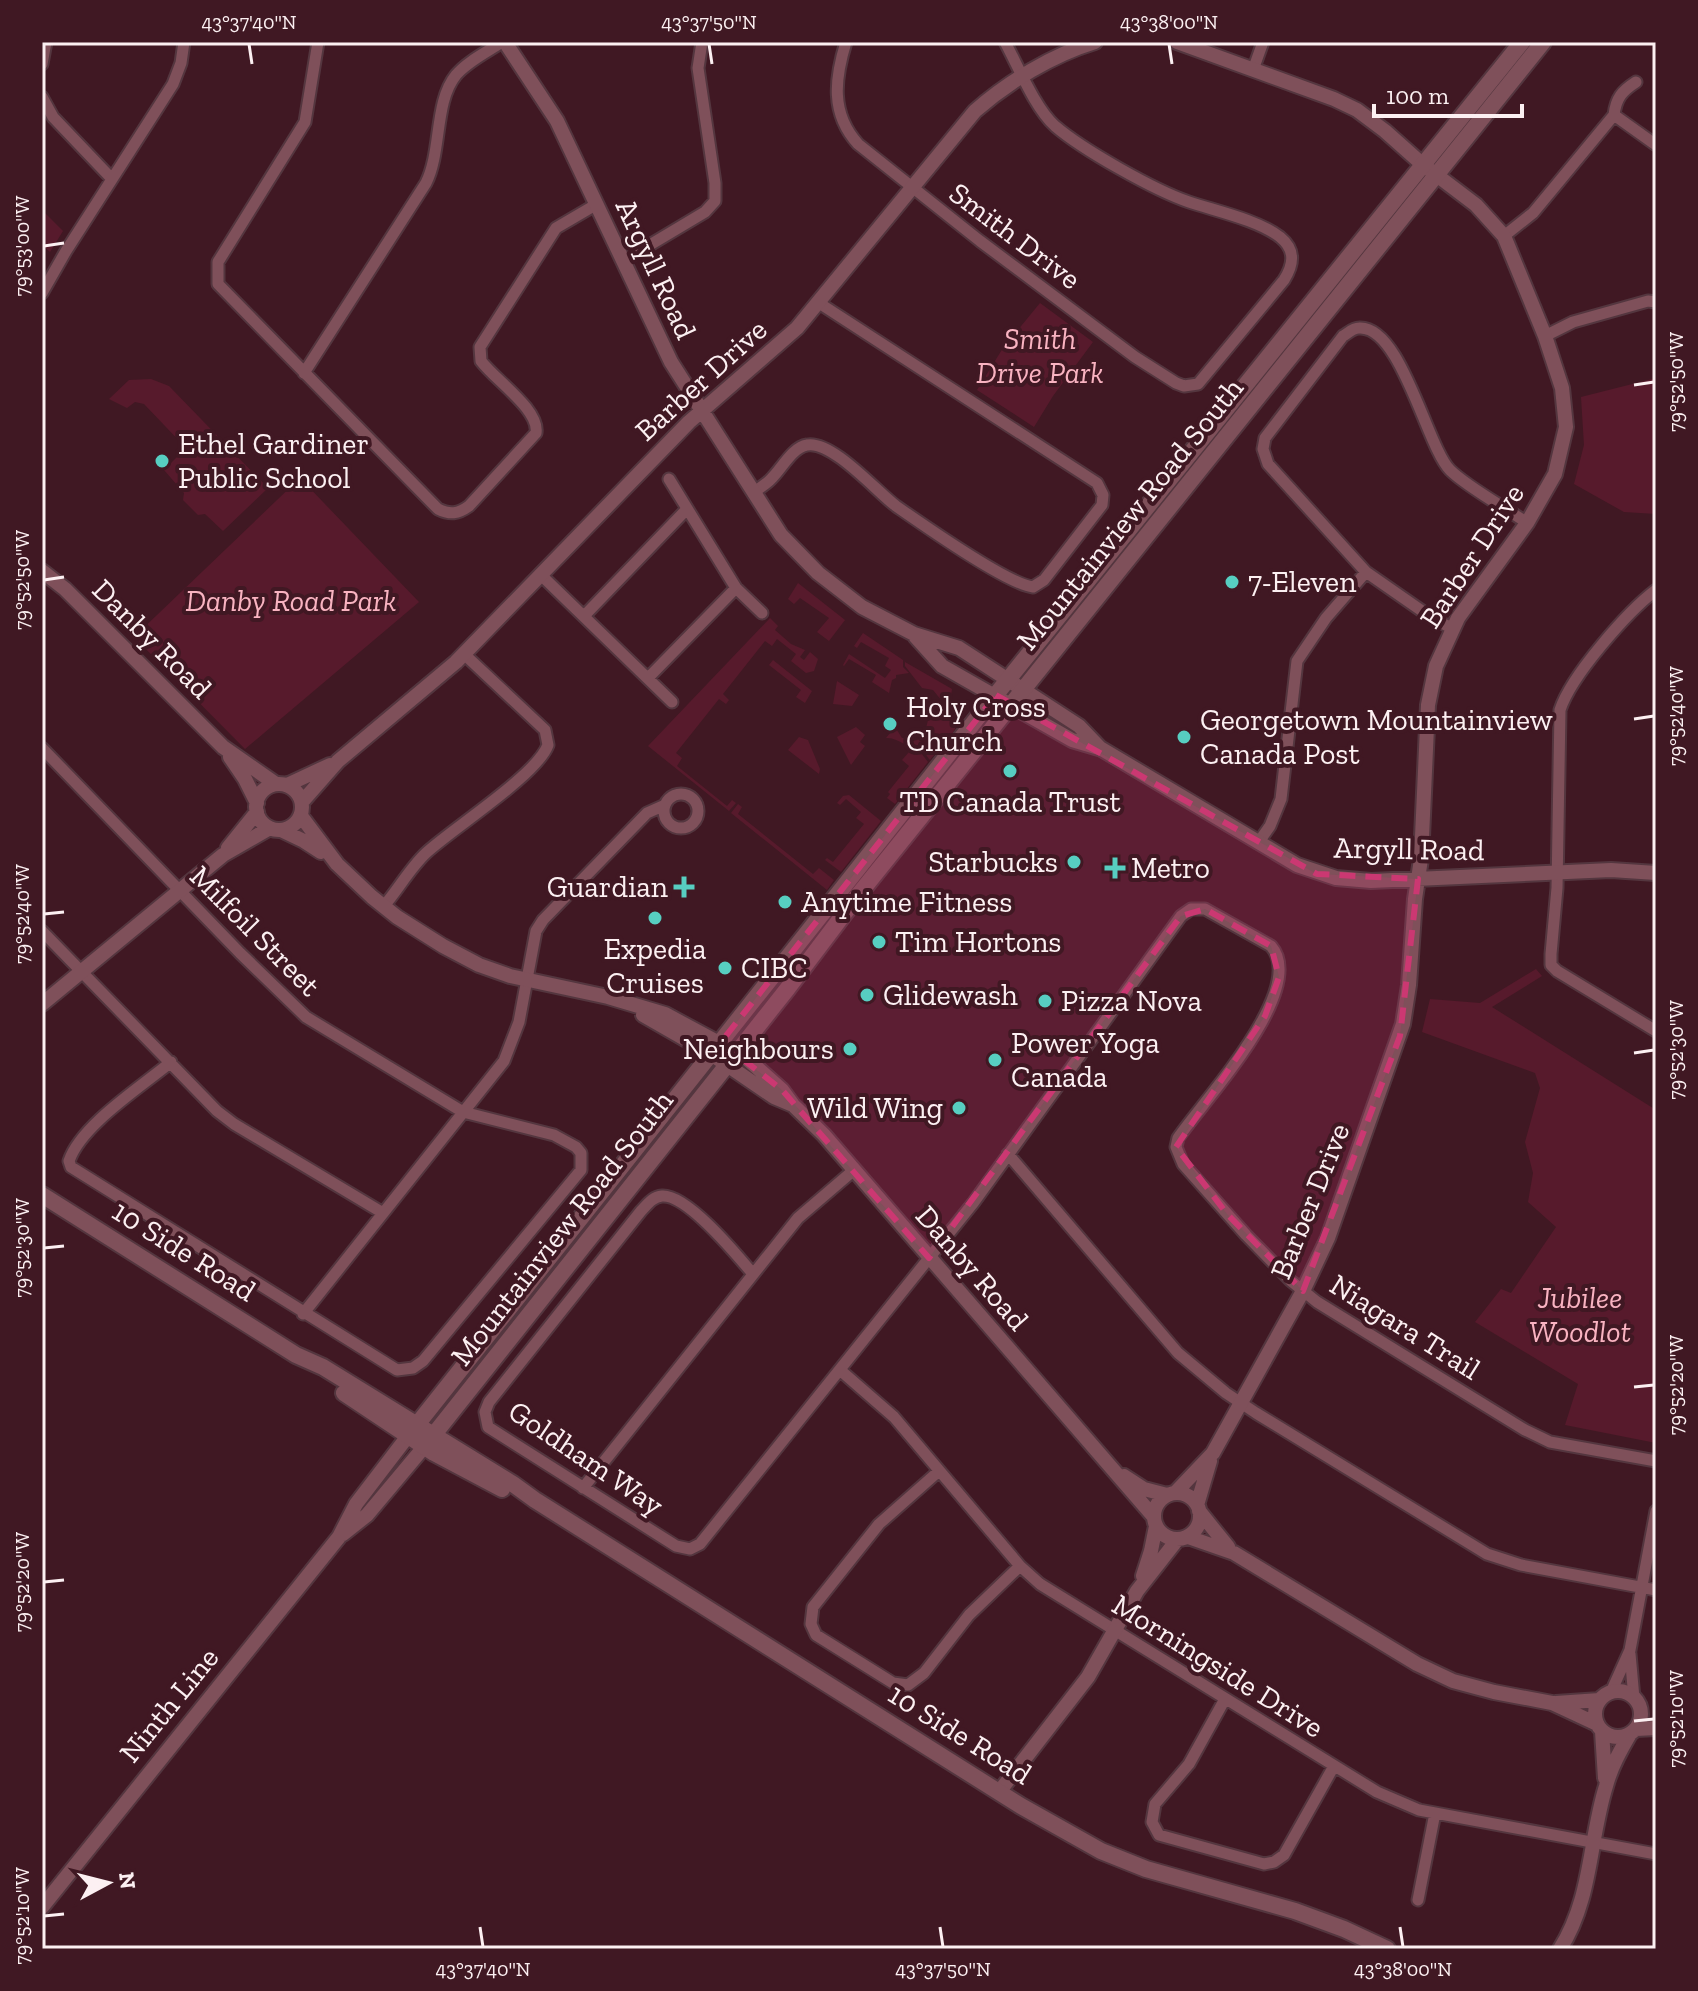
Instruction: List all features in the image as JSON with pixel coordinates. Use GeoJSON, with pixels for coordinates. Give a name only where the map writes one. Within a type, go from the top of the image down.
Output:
{"type":"FeatureCollection","features":[{"type":"Feature","properties":{"kind":"main road","name":"Mountainview Road South"},"geometry":{"type":"LineString","coordinates":[[412,1430],[996,695],[1522,42]]}},
{"type":"Feature","properties":{"kind":"main road","name":"Mountainview Road South"},"geometry":{"type":"LineString","coordinates":[[429,1441],[859,894],[1543,42]]}},
{"type":"Feature","properties":{"kind":"main road","name":"10 Side Road"},"geometry":{"type":"LineString","coordinates":[[42,1195],[296,1355],[319,1375],[510,1493],[535,1500],[999,1792],[1101,1851],[1146,1869],[1295,1911],[1387,1949]]}},
{"type":"Feature","properties":{"kind":"street"},"geometry":{"type":"LineString","coordinates":[[42,64],[46,42]]}},
{"type":"Feature","properties":{"kind":"street"},"geometry":{"type":"LineString","coordinates":[[42,293],[173,84],[180,69],[184,42]]}},
{"type":"Feature","properties":{"kind":"street"},"geometry":{"type":"LineString","coordinates":[[318,42],[305,122],[218,262],[218,284],[438,509],[459,513],[530,442],[537,427],[531,414],[485,366],[480,347],[556,228],[597,204]]}},
{"type":"Feature","properties":{"kind":"street"},"geometry":{"type":"LineString","coordinates":[[304,373],[426,183],[435,160],[445,98],[456,75],[504,42]]}},
{"type":"Feature","properties":{"kind":"street","name":"Argyll Road"},"geometry":{"type":"LineString","coordinates":[[504,42],[557,121],[661,344],[781,535],[818,573],[862,607],[914,634],[959,648],[1079,726],[1100,748]]}},
{"type":"Feature","properties":{"kind":"street"},"geometry":{"type":"LineString","coordinates":[[623,261],[700,216],[715,201],[698,68],[702,42]]}},
{"type":"Feature","properties":{"kind":"street"},"geometry":{"type":"LineString","coordinates":[[846,42],[836,80],[845,126],[858,144],[912,187]]}},
{"type":"Feature","properties":{"kind":"street"},"geometry":{"type":"LineString","coordinates":[[1005,42],[1024,77]]}},
{"type":"Feature","properties":{"kind":"street","name":"Barber Drive"},"geometry":{"type":"LineString","coordinates":[[301,809],[338,761],[464,654],[640,470],[701,411],[790,335],[975,111],[998,92],[1024,77],[1067,53],[1095,42]]}},
{"type":"Feature","properties":{"kind":"street","name":"Barber Drive"},"geometry":{"type":"LineString","coordinates":[[1177,42],[1357,110],[1476,205],[1504,236],[1545,336],[1562,388],[1566,427],[1555,474],[1527,523],[1452,628],[1436,666],[1428,705],[1421,859],[1409,985],[1400,1036],[1328,1238],[1303,1291],[1213,1453],[1198,1508]]}},
{"type":"Feature","properties":{"kind":"street"},"geometry":{"type":"LineString","coordinates":[[1253,70],[1263,42]]}},
{"type":"Feature","properties":{"kind":"street","name":"Smith Drive"},"geometry":{"type":"LineString","coordinates":[[912,187],[1135,357],[1184,386],[1204,380],[1284,280],[1292,267],[1293,254],[1286,243],[1268,229],[1173,197],[1091,151],[1054,125],[1024,77]]}},
{"type":"Feature","properties":{"kind":"street"},"geometry":{"type":"LineString","coordinates":[[1504,236],[1533,213],[1614,115],[1615,103],[1623,91],[1636,82]]}},
{"type":"Feature","properties":{"kind":"street"},"geometry":{"type":"LineString","coordinates":[[42,97],[53,117],[112,179]]}},
{"type":"Feature","properties":{"kind":"street"},"geometry":{"type":"LineString","coordinates":[[1614,115],[1656,145]]}},
{"type":"Feature","properties":{"kind":"street"},"geometry":{"type":"LineString","coordinates":[[1545,336],[1573,322],[1648,301],[1656,302]]}},
{"type":"Feature","properties":{"kind":"street"},"geometry":{"type":"LineString","coordinates":[[753,493],[770,480],[797,450],[808,444],[818,446],[854,469],[894,505],[1013,580],[1033,587],[1044,580],[1102,505],[1103,495],[1097,483],[819,303]]}},
{"type":"Feature","properties":{"kind":"street"},"geometry":{"type":"LineString","coordinates":[[1452,628],[1366,572],[1268,464],[1263,449],[1265,438],[1343,336],[1356,327],[1365,328],[1377,335],[1394,353],[1449,469],[1527,523]]}},
{"type":"Feature","properties":{"kind":"street"},"geometry":{"type":"LineString","coordinates":[[669,479],[736,588],[762,613]]}},
{"type":"Feature","properties":{"kind":"street"},"geometry":{"type":"LineString","coordinates":[[584,616],[687,509]]}},
{"type":"Feature","properties":{"kind":"street","name":"Danby Road"},"geometry":{"type":"LineString","coordinates":[[42,571],[95,617],[223,747],[245,779],[257,807]]}},
{"type":"Feature","properties":{"kind":"street"},"geometry":{"type":"LineString","coordinates":[[1258,843],[1270,826],[1281,799],[1297,661],[1326,618],[1366,572]]}},
{"type":"Feature","properties":{"kind":"street"},"geometry":{"type":"LineString","coordinates":[[540,574],[672,702]]}},
{"type":"Feature","properties":{"kind":"street"},"geometry":{"type":"LineString","coordinates":[[648,678],[736,588]]}},
{"type":"Feature","properties":{"kind":"street"},"geometry":{"type":"LineString","coordinates":[[1656,590],[1586,663],[1560,710],[1558,873],[1551,965],[1656,1031]]}},
{"type":"Feature","properties":{"kind":"street","name":"Argyll Road"},"geometry":{"type":"LineString","coordinates":[[914,634],[942,666],[1072,740],[1100,748],[1297,865],[1336,878],[1418,879],[1611,870],[1656,873]]}},
{"type":"Feature","properties":{"kind":"street"},"geometry":{"type":"LineString","coordinates":[[383,907],[425,854],[514,782],[542,756],[548,745],[545,730],[464,654]]}},
{"type":"Feature","properties":{"kind":"street","name":"Danby Road"},"geometry":{"type":"LineString","coordinates":[[223,747],[281,785]]}},
{"type":"Feature","properties":{"kind":"street","name":"Milfoil Street"},"geometry":{"type":"LineString","coordinates":[[42,748],[306,1017],[463,1112],[537,1129],[569,1142],[581,1153],[581,1170],[423,1361],[413,1368],[397,1370],[71,1167],[72,1151],[83,1134],[171,1062]]}},
{"type":"Feature","properties":{"kind":"street","name":"Barber Drive"},"geometry":{"type":"LineString","coordinates":[[281,785],[338,761]]}},
{"type":"Feature","properties":{"kind":"street"},"geometry":{"type":"LineString","coordinates":[[42,1004],[223,855],[276,829],[295,824],[301,809],[298,793],[281,785],[262,792],[257,807],[223,855]]}},
{"type":"Feature","properties":{"kind":"street"},"geometry":{"type":"LineString","coordinates":[[303,1314],[509,1052],[519,1022],[536,931],[543,920],[647,813],[665,805]]}},
{"type":"Feature","properties":{"kind":"street"},"geometry":{"type":"LineString","coordinates":[[257,807],[260,820],[276,829]]}},
{"type":"Feature","properties":{"kind":"street","name":"Danby Road"},"geometry":{"type":"LineString","coordinates":[[301,809],[337,864]]}},
{"type":"Feature","properties":{"kind":"street","name":"Danby Road"},"geometry":{"type":"LineString","coordinates":[[276,829],[304,841],[337,864],[383,907],[462,957],[526,980],[608,997],[716,1048],[732,1058],[774,1097],[793,1105],[808,1117],[1155,1522]]}},
{"type":"Feature","properties":{"kind":"street","name":"Niagara Trail"},"geometry":{"type":"LineString","coordinates":[[929,1258],[1181,916],[1191,909],[1205,909],[1271,946],[1277,953],[1279,977],[1272,1004],[1257,1030],[1185,1128],[1176,1147],[1183,1164],[1246,1235],[1303,1291],[1525,1430],[1550,1442],[1656,1461]]}},
{"type":"Feature","properties":{"kind":"street"},"geometry":{"type":"LineString","coordinates":[[42,931],[217,1111],[383,1213]]}},
{"type":"Feature","properties":{"kind":"street"},"geometry":{"type":"LineString","coordinates":[[1008,1154],[1178,1353],[1240,1403],[1487,1554],[1521,1565],[1656,1590]]}},
{"type":"Feature","properties":{"kind":"street"},"geometry":{"type":"LineString","coordinates":[[583,1488],[798,1218],[854,1170]]}},
{"type":"Feature","properties":{"kind":"street","name":"Goldham Way"},"geometry":{"type":"LineString","coordinates":[[753,1274],[697,1214],[670,1198],[655,1198],[641,1211],[487,1407],[485,1417],[488,1427],[676,1546],[695,1548],[705,1540],[929,1258]]}},
{"type":"Feature","properties":{"kind":"street","name":"Morningside Drive"},"geometry":{"type":"LineString","coordinates":[[840,1370],[894,1417],[1020,1566],[1040,1584],[1334,1766],[1397,1802],[1435,1813],[1656,1854]]}},
{"type":"Feature","properties":{"kind":"street","name":"Ninth Line"},"geometry":{"type":"LineString","coordinates":[[42,1907],[339,1537],[356,1504],[412,1430]]}},
{"type":"Feature","properties":{"kind":"street","name":"Ninth Line"},"geometry":{"type":"LineString","coordinates":[[339,1537],[367,1515],[429,1441]]}},
{"type":"Feature","properties":{"kind":"street","name":"Barber Drive"},"geometry":{"type":"LineString","coordinates":[[1171,1494],[1213,1453]]}},
{"type":"Feature","properties":{"kind":"street","name":"Danby Road"},"geometry":{"type":"LineString","coordinates":[[1111,1467],[1144,1489],[1171,1494]]}},
{"type":"Feature","properties":{"kind":"street"},"geometry":{"type":"LineString","coordinates":[[939,1471],[879,1524],[813,1607],[810,1619],[816,1635],[893,1683],[908,1685],[924,1673],[969,1615],[1020,1566]]}},
{"type":"Feature","properties":{"kind":"street"},"geometry":{"type":"LineString","coordinates":[[999,1792],[1088,1677],[1137,1591],[1151,1551],[1157,1504],[1171,1494],[1188,1496],[1234,1553]]}},
{"type":"Feature","properties":{"kind":"street"},"geometry":{"type":"LineString","coordinates":[[1137,1591],[1183,1538],[1197,1529],[1198,1508]]}},
{"type":"Feature","properties":{"kind":"street"},"geometry":{"type":"LineString","coordinates":[[1605,1787],[1600,1728],[1595,1712],[1630,1650],[1656,1511]]}},
{"type":"Feature","properties":{"kind":"street"},"geometry":{"type":"LineString","coordinates":[[1155,1522],[1165,1536],[1234,1553],[1417,1664],[1453,1681],[1552,1703],[1614,1737],[1656,1728]]}},
{"type":"Feature","properties":{"kind":"street"},"geometry":{"type":"LineString","coordinates":[[1560,1949],[1580,1906],[1605,1787],[1616,1759],[1641,1717],[1630,1650]]}},
{"type":"Feature","properties":{"kind":"street"},"geometry":{"type":"LineString","coordinates":[[1552,1703],[1624,1692],[1656,1714]]}},
{"type":"Feature","properties":{"kind":"street"},"geometry":{"type":"LineString","coordinates":[[1225,1699],[1189,1764],[1155,1804],[1154,1830],[1165,1837],[1264,1864],[1274,1862],[1284,1855],[1334,1766]]}},
{"type":"Feature","properties":{"kind":"street"},"geometry":{"type":"LineString","coordinates":[[1418,1900],[1435,1813]]}},
{"type":"Feature","properties":{"kind":"highlighted area"},"geometry":{"type":"Polygon","coordinates":[[[996,695],[1317,874],[1418,879],[1400,1036],[1303,1291],[1227,1214],[1176,1147],[1265,1016],[1279,977],[1271,946],[1205,909],[1181,916],[929,1258],[782,1090],[721,1042],[996,695]]]}},
{"type":"Feature","properties":{"kind":"green space"},"geometry":{"type":"Polygon","coordinates":[[[42,210],[63,231],[50,252],[42,245],[42,210]]]}},
{"type":"Feature","properties":{"kind":"green space","name":"Smith Drive Park"},"geometry":{"type":"Polygon","coordinates":[[[1040,303],[1093,342],[1034,427],[977,390],[1003,348],[1040,303]]]}},
{"type":"Feature","properties":{"kind":"green space"},"geometry":{"type":"Polygon","coordinates":[[[1656,378],[1656,514],[1624,512],[1574,484],[1584,445],[1581,397],[1656,378]]]}},
{"type":"Feature","properties":{"kind":"green space"},"geometry":{"type":"Polygon","coordinates":[[[151,379],[169,386],[268,488],[223,531],[205,514],[198,515],[183,500],[184,493],[164,470],[186,448],[144,404],[135,402],[127,408],[109,399],[129,380],[151,379]]]}},
{"type":"Feature","properties":{"kind":"green space","name":"Danby Road Park"},"geometry":{"type":"Polygon","coordinates":[[[300,478],[419,602],[245,749],[134,637],[300,478]]]}},
{"type":"Feature","properties":{"kind":"green space"},"geometry":{"type":"Polygon","coordinates":[[[798,583],[845,620],[829,641],[817,632],[829,618],[800,598],[794,604],[788,599],[798,583]]]}},
{"type":"Feature","properties":{"kind":"green space"},"geometry":{"type":"Polygon","coordinates":[[[770,618],[778,626],[775,630],[791,644],[805,650],[800,657],[804,660],[810,652],[818,659],[814,671],[806,673],[791,661],[796,654],[777,639],[772,646],[765,641],[723,694],[729,700],[726,704],[719,699],[676,753],[682,758],[677,766],[727,806],[732,800],[736,803],[729,811],[648,746],[770,618]]]}},
{"type":"Feature","properties":{"kind":"green space"},"geometry":{"type":"Polygon","coordinates":[[[863,633],[903,660],[903,667],[909,673],[896,675],[889,693],[872,682],[876,675],[849,659],[843,665],[849,654],[885,678],[891,670],[885,666],[889,658],[861,642],[857,648],[854,646],[863,633]]]}},
{"type":"Feature","properties":{"kind":"green space"},"geometry":{"type":"Polygon","coordinates":[[[773,660],[812,691],[805,703],[796,697],[801,690],[769,665],[773,660]]]}},
{"type":"Feature","properties":{"kind":"green space"},"geometry":{"type":"Polygon","coordinates":[[[905,662],[952,689],[956,726],[930,760],[924,746],[928,720],[938,715],[942,701],[933,690],[922,688],[905,662]]]}},
{"type":"Feature","properties":{"kind":"green space"},"geometry":{"type":"Polygon","coordinates":[[[837,681],[859,695],[852,706],[833,704],[837,681]]]}},
{"type":"Feature","properties":{"kind":"green space"},"geometry":{"type":"Polygon","coordinates":[[[856,727],[865,735],[860,742],[865,746],[851,765],[837,737],[856,727]]]}},
{"type":"Feature","properties":{"kind":"green space"},"geometry":{"type":"Polygon","coordinates":[[[895,727],[908,742],[922,736],[921,750],[886,738],[895,727]]]}},
{"type":"Feature","properties":{"kind":"green space"},"geometry":{"type":"Polygon","coordinates":[[[799,737],[808,740],[820,769],[819,774],[788,750],[799,737]]]}},
{"type":"Feature","properties":{"kind":"green space"},"geometry":{"type":"Polygon","coordinates":[[[909,752],[921,753],[928,762],[895,804],[887,798],[888,792],[909,766],[902,760],[909,752]]]}},
{"type":"Feature","properties":{"kind":"green space"},"geometry":{"type":"Polygon","coordinates":[[[849,795],[881,821],[841,872],[825,860],[827,858],[833,862],[864,824],[856,818],[861,812],[846,799],[840,805],[837,803],[843,796],[849,795]]]}},
{"type":"Feature","properties":{"kind":"green space"},"geometry":{"type":"Polygon","coordinates":[[[738,804],[742,807],[738,814],[813,874],[819,868],[834,880],[827,890],[731,813],[738,804]]]}},
{"type":"Feature","properties":{"kind":"green space","name":"Jubilee Woodlot"},"geometry":{"type":"Polygon","coordinates":[[[1536,969],[1542,976],[1492,1007],[1656,1110],[1656,1443],[1565,1425],[1578,1384],[1475,1322],[1501,1289],[1511,1293],[1556,1227],[1528,1202],[1533,1173],[1525,1142],[1540,1088],[1535,1073],[1422,1032],[1430,999],[1480,1003],[1536,969]]]}},
{"type":"Feature","properties":{"kind":"place","name":"Ethel Gardiner Public School"},"geometry":{"type":"Point","coordinates":[162,461]}},
{"type":"Feature","properties":{"kind":"place","name":"7-Eleven"},"geometry":{"type":"Point","coordinates":[1232,582]}},
{"type":"Feature","properties":{"kind":"place","name":"Holy Cross Church"},"geometry":{"type":"Point","coordinates":[890,724]}},
{"type":"Feature","properties":{"kind":"place","name":"Georgetown Mountainview Canada Post"},"geometry":{"type":"Point","coordinates":[1184,737]}},
{"type":"Feature","properties":{"kind":"place","name":"TD Canada Trust"},"geometry":{"type":"Point","coordinates":[1010,771]}},
{"type":"Feature","properties":{"kind":"place","name":"Starbucks"},"geometry":{"type":"Point","coordinates":[1074,862]}},
{"type":"Feature","properties":{"kind":"place","name":"Metro"},"geometry":{"type":"Point","coordinates":[1115,868]}},
{"type":"Feature","properties":{"kind":"place","name":"Guardian"},"geometry":{"type":"Point","coordinates":[684,887]}},
{"type":"Feature","properties":{"kind":"place","name":"Anytime Fitness"},"geometry":{"type":"Point","coordinates":[785,902]}},
{"type":"Feature","properties":{"kind":"place","name":"Expedia Cruises"},"geometry":{"type":"Point","coordinates":[655,918]}},
{"type":"Feature","properties":{"kind":"place","name":"Tim Hortons"},"geometry":{"type":"Point","coordinates":[879,942]}},
{"type":"Feature","properties":{"kind":"place","name":"CIBC"},"geometry":{"type":"Point","coordinates":[725,968]}},
{"type":"Feature","properties":{"kind":"place","name":"Glidewash"},"geometry":{"type":"Point","coordinates":[867,995]}},
{"type":"Feature","properties":{"kind":"place","name":"Pizza Nova"},"geometry":{"type":"Point","coordinates":[1045,1001]}},
{"type":"Feature","properties":{"kind":"place","name":"Neighbours"},"geometry":{"type":"Point","coordinates":[850,1049]}},
{"type":"Feature","properties":{"kind":"place","name":"Power Yoga Canada"},"geometry":{"type":"Point","coordinates":[995,1060]}},
{"type":"Feature","properties":{"kind":"place","name":"Wild Wing"},"geometry":{"type":"Point","coordinates":[959,1108]}}]}
